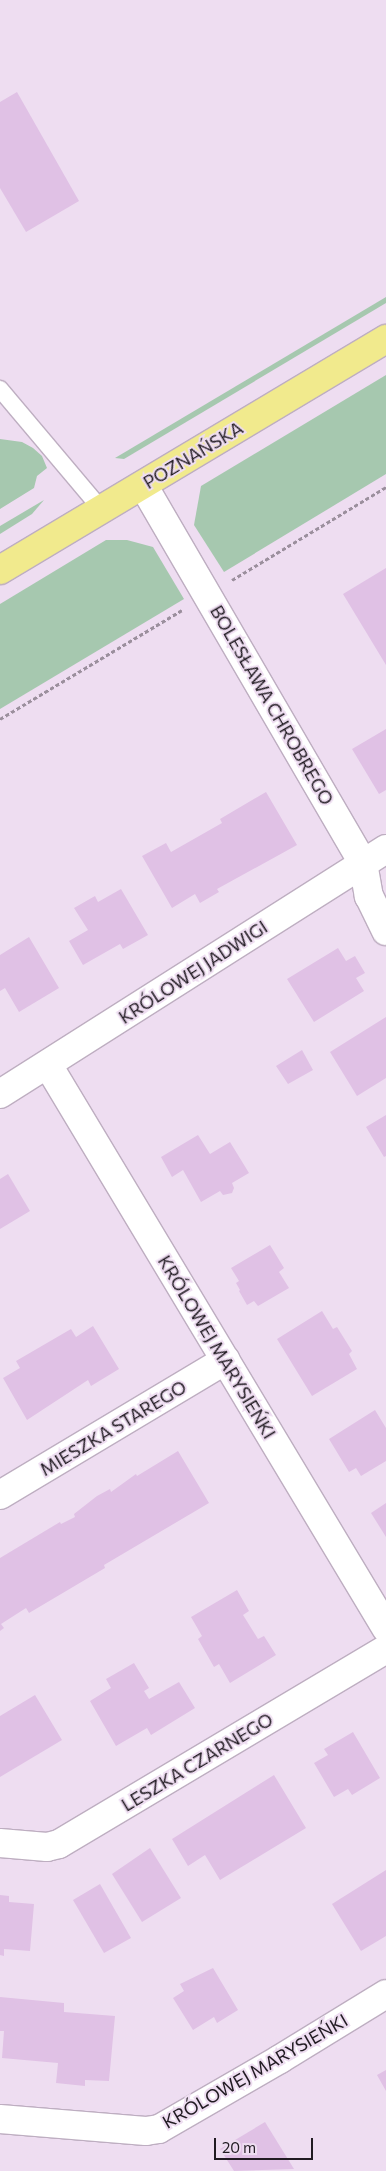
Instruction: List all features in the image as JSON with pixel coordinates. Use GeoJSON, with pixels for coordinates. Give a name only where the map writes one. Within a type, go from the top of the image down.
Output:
{"type":"FeatureCollection","features":[{"type":"Feature","properties":{"kind":"main road","name":"POZNAŃSKA"},"geometry":{"type":"LineString","coordinates":[[0,570],[386,339]]}},
{"type":"Feature","properties":{"kind":"street","name":"BOLESŁAWA CHROBREGO"},"geometry":{"type":"LineString","coordinates":[[143,485],[375,856],[369,896],[386,931]]}},
{"type":"Feature","properties":{"kind":"street","name":"KRÓLOWEJ JADWIGI"},"geometry":{"type":"LineString","coordinates":[[0,1094],[375,856]]}},
{"type":"Feature","properties":{"kind":"street","name":"KRÓLOWEJ MARYSIEŃKI"},"geometry":{"type":"LineString","coordinates":[[48,1065],[386,1628]]}},
{"type":"Feature","properties":{"kind":"street","name":"MIESZKA STAREGO"},"geometry":{"type":"LineString","coordinates":[[0,1495],[226,1360]]}},
{"type":"Feature","properties":{"kind":"street","name":"LESZKA CZARNEGO"},"geometry":{"type":"LineString","coordinates":[[0,1843],[47,1847],[59,1844],[386,1649]]}},
{"type":"Feature","properties":{"kind":"street","name":"KRÓLOWEJ MARYSIEŃKI"},"geometry":{"type":"LineString","coordinates":[[0,2119],[146,2131],[159,2129],[280,2059],[386,1994]]}},
{"type":"Feature","properties":{"kind":"lane"},"geometry":{"type":"LineString","coordinates":[[0,389],[102,509]]}},
{"type":"Feature","properties":{"kind":"green space"},"geometry":{"type":"Polygon","coordinates":[[[386,297],[386,303],[124,459],[115,458],[386,297]]]}},
{"type":"Feature","properties":{"kind":"green space"},"geometry":{"type":"Polygon","coordinates":[[[386,375],[386,474],[224,572],[194,525],[201,486],[386,375]]]}},
{"type":"Feature","properties":{"kind":"green space"},"geometry":{"type":"Polygon","coordinates":[[[0,439],[22,442],[33,448],[42,456],[47,468],[37,476],[34,488],[0,509],[0,439]]]}},
{"type":"Feature","properties":{"kind":"green space"},"geometry":{"type":"Polygon","coordinates":[[[44,500],[32,514],[0,534],[0,526],[44,500]]]}},
{"type":"Feature","properties":{"kind":"green space"},"geometry":{"type":"Polygon","coordinates":[[[106,540],[127,540],[153,547],[184,599],[0,709],[0,604],[106,540]]]}},
{"type":"Feature","properties":{"kind":"building"},"geometry":{"type":"Polygon","coordinates":[[[17,92],[79,201],[26,232],[0,188],[0,102],[17,92]]]}},
{"type":"Feature","properties":{"kind":"building"},"geometry":{"type":"Polygon","coordinates":[[[386,568],[386,665],[343,594],[386,568]]]}},
{"type":"Feature","properties":{"kind":"building"},"geometry":{"type":"Polygon","coordinates":[[[386,729],[386,790],[379,794],[352,749],[386,729]]]}},
{"type":"Feature","properties":{"kind":"building"},"geometry":{"type":"Polygon","coordinates":[[[266,792],[297,845],[217,889],[219,892],[200,903],[195,894],[172,908],[142,856],[166,843],[171,852],[222,823],[220,819],[266,792]]]}},
{"type":"Feature","properties":{"kind":"building"},"geometry":{"type":"Polygon","coordinates":[[[121,889],[148,935],[123,949],[120,944],[83,965],[69,941],[88,930],[74,908],[95,896],[98,902],[121,889]]]}},
{"type":"Feature","properties":{"kind":"building"},"geometry":{"type":"Polygon","coordinates":[[[29,937],[59,988],[19,1012],[5,988],[0,991],[0,955],[29,937]]]}},
{"type":"Feature","properties":{"kind":"building"},"geometry":{"type":"Polygon","coordinates":[[[338,948],[346,961],[355,956],[365,973],[356,978],[364,991],[314,1022],[287,979],[338,948]]]}},
{"type":"Feature","properties":{"kind":"building"},"geometry":{"type":"Polygon","coordinates":[[[386,1017],[386,1078],[357,1096],[330,1052],[386,1017]]]}},
{"type":"Feature","properties":{"kind":"building"},"geometry":{"type":"Polygon","coordinates":[[[302,1050],[313,1070],[288,1084],[276,1066],[302,1050]]]}},
{"type":"Feature","properties":{"kind":"building"},"geometry":{"type":"Polygon","coordinates":[[[386,1115],[386,1156],[384,1157],[366,1127],[386,1115]]]}},
{"type":"Feature","properties":{"kind":"building"},"geometry":{"type":"Polygon","coordinates":[[[198,1135],[210,1154],[230,1142],[249,1173],[232,1183],[234,1188],[232,1193],[223,1195],[220,1191],[201,1202],[183,1170],[172,1177],[161,1157],[198,1135]]]}},
{"type":"Feature","properties":{"kind":"building"},"geometry":{"type":"Polygon","coordinates":[[[8,1174],[30,1211],[0,1229],[0,1179],[8,1174]]]}},
{"type":"Feature","properties":{"kind":"building"},"geometry":{"type":"Polygon","coordinates":[[[270,1245],[284,1268],[279,1272],[289,1288],[258,1306],[254,1301],[247,1305],[236,1283],[239,1281],[231,1268],[270,1245]]]}},
{"type":"Feature","properties":{"kind":"building"},"geometry":{"type":"Polygon","coordinates":[[[322,1311],[333,1329],[337,1327],[352,1351],[349,1354],[357,1369],[312,1396],[277,1339],[322,1311]]]}},
{"type":"Feature","properties":{"kind":"building"},"geometry":{"type":"Polygon","coordinates":[[[93,1326],[119,1369],[91,1386],[88,1380],[27,1420],[3,1378],[20,1368],[16,1361],[71,1329],[76,1337],[93,1326]]]}},
{"type":"Feature","properties":{"kind":"building"},"geometry":{"type":"Polygon","coordinates":[[[375,1410],[386,1428],[386,1461],[361,1476],[356,1468],[349,1472],[329,1439],[375,1410]]]}},
{"type":"Feature","properties":{"kind":"building"},"geometry":{"type":"Polygon","coordinates":[[[178,1451],[209,1503],[104,1565],[105,1568],[29,1613],[26,1608],[1,1624],[4,1628],[0,1631],[0,1558],[60,1522],[61,1524],[75,1517],[74,1514],[97,1496],[110,1489],[111,1492],[136,1474],[137,1476],[178,1451]]]}},
{"type":"Feature","properties":{"kind":"building"},"geometry":{"type":"Polygon","coordinates":[[[386,1503],[386,1537],[371,1513],[386,1503]]]}},
{"type":"Feature","properties":{"kind":"building"},"geometry":{"type":"Polygon","coordinates":[[[237,1590],[249,1611],[243,1615],[258,1639],[264,1636],[276,1655],[230,1683],[219,1664],[214,1667],[198,1639],[202,1636],[191,1617],[237,1590]]]}},
{"type":"Feature","properties":{"kind":"building"},"geometry":{"type":"Polygon","coordinates":[[[134,1663],[149,1688],[144,1691],[149,1699],[179,1682],[195,1708],[151,1735],[147,1728],[116,1746],[90,1701],[111,1688],[106,1679],[134,1663]]]}},
{"type":"Feature","properties":{"kind":"building"},"geometry":{"type":"Polygon","coordinates":[[[35,1695],[62,1740],[0,1777],[0,1716],[35,1695]]]}},
{"type":"Feature","properties":{"kind":"building"},"geometry":{"type":"Polygon","coordinates":[[[353,1732],[380,1778],[352,1795],[348,1789],[334,1797],[314,1763],[328,1755],[324,1749],[353,1732]]]}},
{"type":"Feature","properties":{"kind":"building"},"geometry":{"type":"Polygon","coordinates":[[[274,1775],[306,1828],[220,1880],[205,1855],[188,1866],[172,1839],[274,1775]]]}},
{"type":"Feature","properties":{"kind":"building"},"geometry":{"type":"Polygon","coordinates":[[[150,1848],[181,1898],[142,1922],[112,1874],[150,1848]]]}},
{"type":"Feature","properties":{"kind":"building"},"geometry":{"type":"Polygon","coordinates":[[[386,1870],[386,1936],[361,1951],[332,1904],[386,1870]]]}},
{"type":"Feature","properties":{"kind":"building"},"geometry":{"type":"Polygon","coordinates":[[[100,1884],[131,1938],[104,1953],[73,1900],[100,1884]]]}},
{"type":"Feature","properties":{"kind":"building"},"geometry":{"type":"Polygon","coordinates":[[[0,1895],[9,1896],[9,1902],[34,1904],[30,1951],[4,1949],[4,1956],[0,1955],[0,1895]]]}},
{"type":"Feature","properties":{"kind":"building"},"geometry":{"type":"Polygon","coordinates":[[[213,1968],[238,2010],[217,2023],[214,2017],[193,2030],[173,1998],[184,1991],[180,1984],[213,1968]]]}},
{"type":"Feature","properties":{"kind":"building"},"geometry":{"type":"Polygon","coordinates":[[[0,1997],[64,2003],[64,2012],[115,2016],[109,2081],[85,2080],[85,2086],[56,2083],[58,2063],[2,2058],[4,2031],[0,2031],[0,1997]]]}},
{"type":"Feature","properties":{"kind":"building"},"geometry":{"type":"Polygon","coordinates":[[[386,2070],[386,2091],[377,2075],[386,2070]]]}},
{"type":"Feature","properties":{"kind":"building"},"geometry":{"type":"Polygon","coordinates":[[[265,2122],[294,2169],[234,2171],[220,2149],[265,2122]]]}}]}
